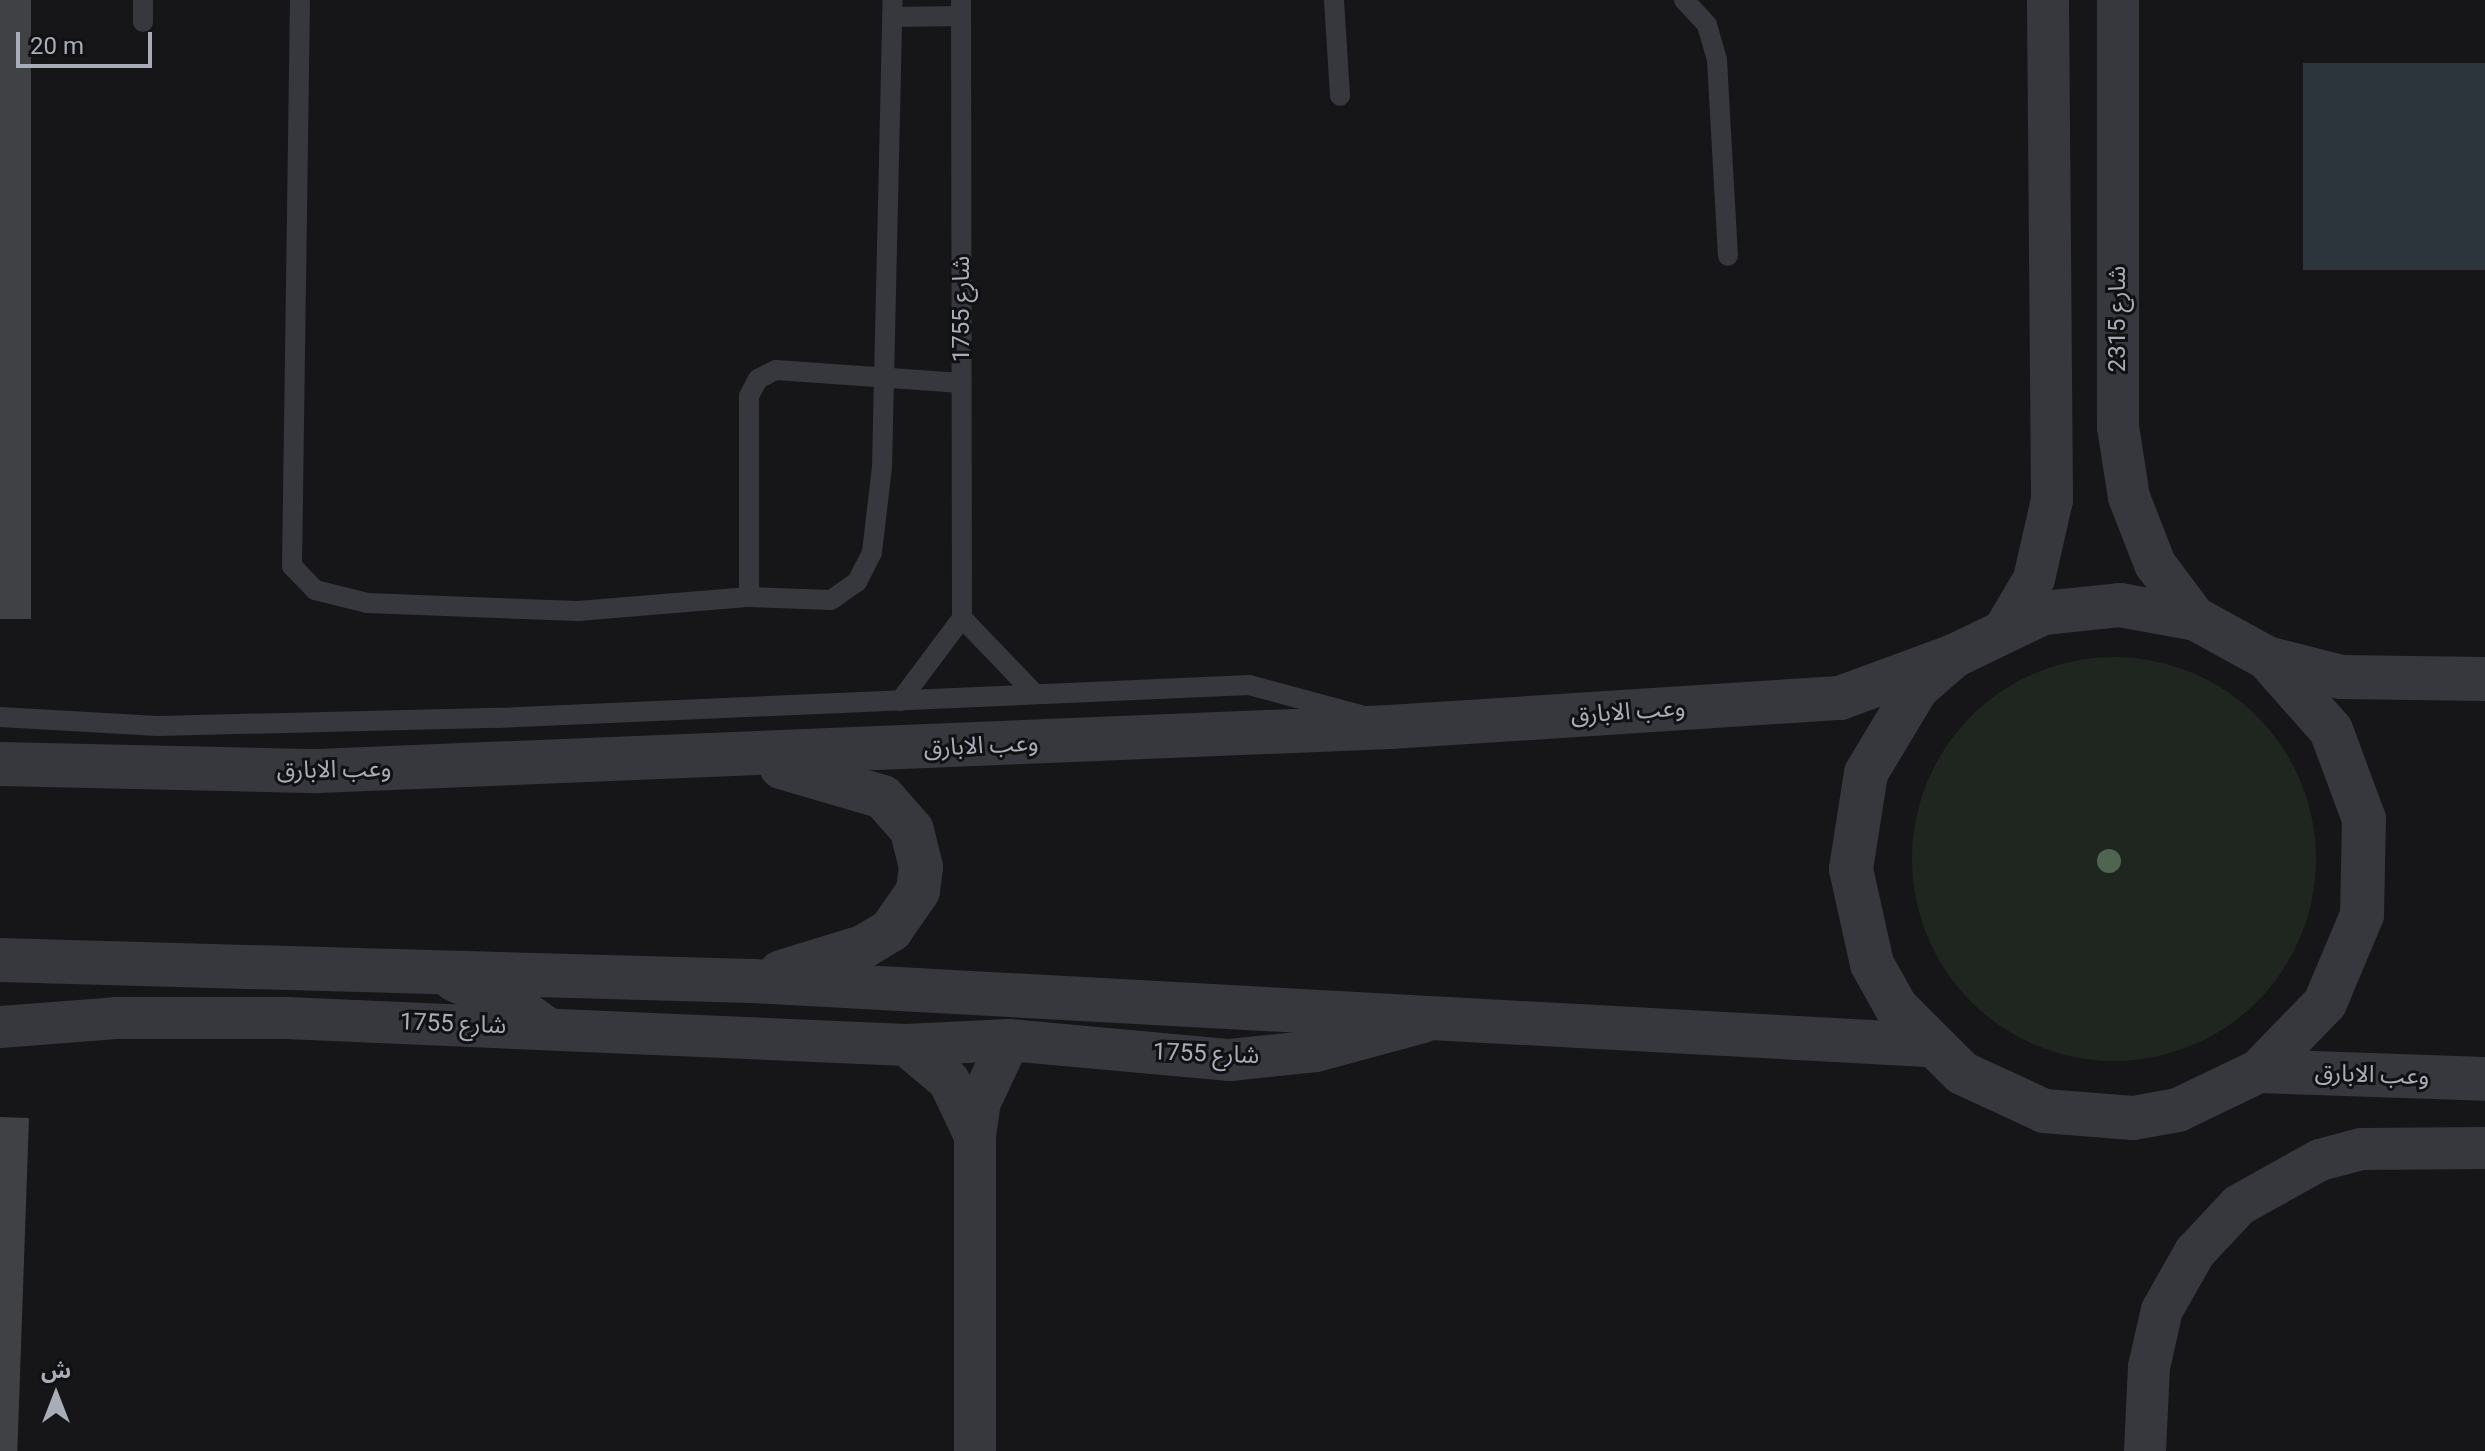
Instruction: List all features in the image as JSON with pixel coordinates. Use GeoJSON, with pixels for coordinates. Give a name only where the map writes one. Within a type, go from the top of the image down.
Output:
{"type":"FeatureCollection","features":[{"type":"Feature","properties":{"kind":"street"},"geometry":{"type":"LineString","coordinates":[[2007,625],[2034,579],[2052,500],[2048,0]]}},
{"type":"Feature","properties":{"kind":"street","name":"شارع 2315"},"geometry":{"type":"LineString","coordinates":[[2118,0],[2118,427],[2129,497],[2155,564],[2196,619]]}},
{"type":"Feature","properties":{"kind":"street"},"geometry":{"type":"LineString","coordinates":[[2267,658],[2331,730],[2354,784],[2368,867],[2362,915],[2340,975],[2295,1040],[2259,1071],[2178,1110],[2088,1118],[2001,1096],[1927,1045],[1872,964],[1856,918],[1853,832],[1866,773],[1888,728],[1954,656],[2007,625],[2081,606],[2196,619],[2267,658],[2341,677],[2485,679]]}},
{"type":"Feature","properties":{"kind":"street","name":"وعب الابارق"},"geometry":{"type":"LineString","coordinates":[[0,764],[186,773],[741,757],[1390,727],[1840,698],[1954,656]]}},
{"type":"Feature","properties":{"kind":"street"},"geometry":{"type":"LineString","coordinates":[[741,757],[883,797],[912,830],[921,867],[918,891],[891,930],[863,947],[752,981]]}},
{"type":"Feature","properties":{"kind":"street"},"geometry":{"type":"LineString","coordinates":[[0,960],[426,969],[752,981],[1447,1015],[1927,1045]]}},
{"type":"Feature","properties":{"kind":"street"},"geometry":{"type":"LineString","coordinates":[[426,969],[491,993],[544,1027]]}},
{"type":"Feature","properties":{"kind":"street","name":"شارع 1755"},"geometry":{"type":"LineString","coordinates":[[0,1027],[194,1016],[544,1027],[906,1045],[1009,1040],[1230,1060],[1316,1051],[1447,1015]]}},
{"type":"Feature","properties":{"kind":"street"},"geometry":{"type":"LineString","coordinates":[[975,1451],[975,1136],[980,1102],[1009,1040]]}},
{"type":"Feature","properties":{"kind":"street"},"geometry":{"type":"LineString","coordinates":[[906,1045],[949,1081],[975,1136]]}},
{"type":"Feature","properties":{"kind":"street","name":"وعب الابارق"},"geometry":{"type":"LineString","coordinates":[[2259,1071],[2485,1078]]}},
{"type":"Feature","properties":{"kind":"street"},"geometry":{"type":"LineString","coordinates":[[2145,1451],[2149,1367],[2162,1310],[2195,1252],[2239,1205],[2320,1160],[2361,1149],[2485,1148]]}},
{"type":"Feature","properties":{"kind":"lane"},"geometry":{"type":"LineString","coordinates":[[143,0],[143,22]]}},
{"type":"Feature","properties":{"kind":"lane"},"geometry":{"type":"LineString","coordinates":[[300,0],[292,566],[315,590],[367,603],[578,611],[749,597],[831,600],[857,582],[872,552],[880,482],[892,9],[961,8]]}},
{"type":"Feature","properties":{"kind":"lane"},"geometry":{"type":"LineString","coordinates":[[1334,0],[1340,96]]}},
{"type":"Feature","properties":{"kind":"lane"},"geometry":{"type":"LineString","coordinates":[[1684,0],[1707,25],[1717,60],[1728,256]]}},
{"type":"Feature","properties":{"kind":"lane","name":"شارع 1755"},"geometry":{"type":"LineString","coordinates":[[961,8],[962,618]]}},
{"type":"Feature","properties":{"kind":"lane"},"geometry":{"type":"LineString","coordinates":[[749,597],[749,396],[758,379],[776,370],[962,383]]}},
{"type":"Feature","properties":{"kind":"lane"},"geometry":{"type":"LineString","coordinates":[[900,701],[962,618],[1035,694]]}},
{"type":"Feature","properties":{"kind":"lane"},"geometry":{"type":"LineString","coordinates":[[0,717],[158,726],[900,701],[1249,685],[1306,696],[1390,727]]}},
{"type":"Feature","properties":{"kind":"shaded area"},"geometry":{"type":"Polygon","coordinates":[[[2303,63],[2485,63],[2485,270],[2303,270],[2303,63]]]}},
{"type":"Feature","properties":{"kind":"shaded area"},"geometry":{"type":"Polygon","coordinates":[[[2114,657],[2153,660],[2191,672],[2226,691],[2257,716],[2282,747],[2301,782],[2313,820],[2316,859],[2313,898],[2301,936],[2282,971],[2257,1002],[2226,1027],[2191,1046],[2153,1058],[2114,1061],[2075,1058],[2037,1046],[2002,1027],[1971,1002],[1946,971],[1927,936],[1915,898],[1912,859],[1915,820],[1927,782],[1946,747],[1971,716],[2002,691],[2037,672],[2075,660],[2114,657]]]}},
{"type":"Feature","properties":{"kind":"building"},"geometry":{"type":"Polygon","coordinates":[[[0,0],[31,0],[31,619],[0,619],[0,0]]]}},
{"type":"Feature","properties":{"kind":"building"},"geometry":{"type":"Polygon","coordinates":[[[0,1117],[29,1118],[17,1451],[0,1451],[0,1117]]]}}]}
